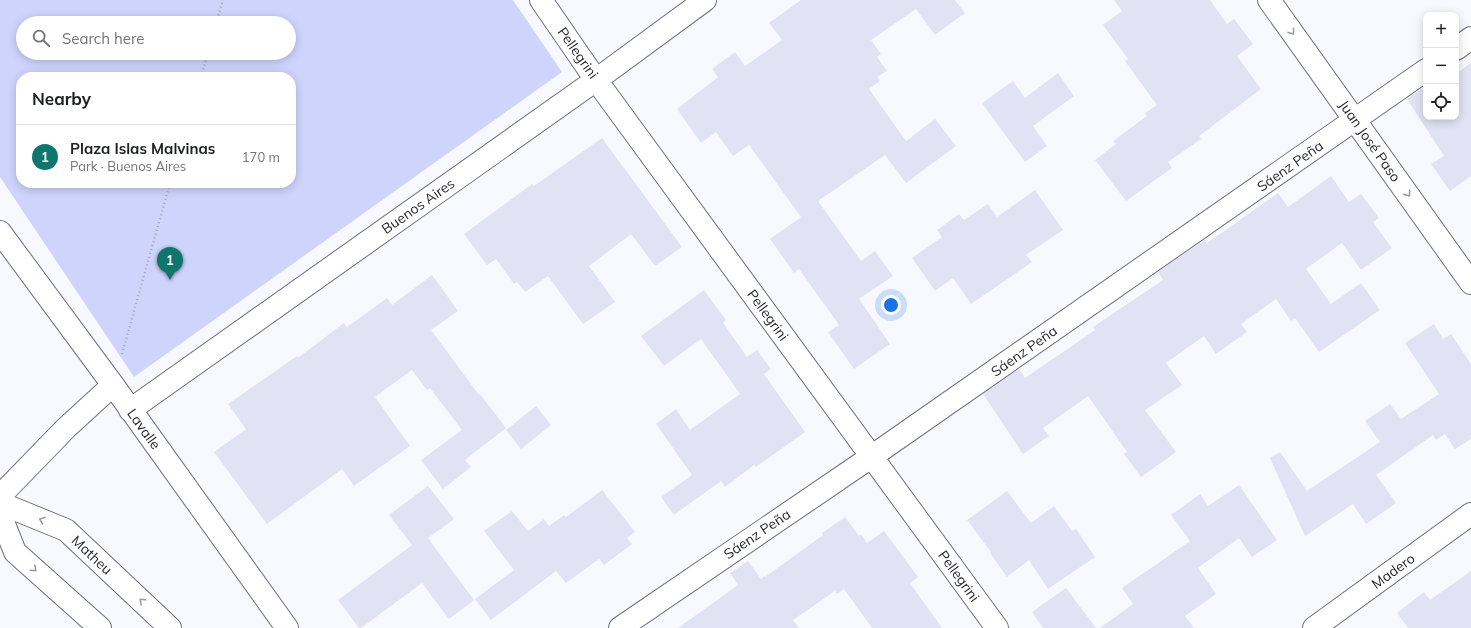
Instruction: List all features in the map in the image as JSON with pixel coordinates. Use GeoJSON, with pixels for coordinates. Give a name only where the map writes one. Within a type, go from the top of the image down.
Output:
{"type":"FeatureCollection","features":[{"type":"Feature","properties":{"kind":"street","name":"Pellegrini"},"geometry":{"type":"LineString","coordinates":[[541,0],[596,80],[997,628]]}},
{"type":"Feature","properties":{"kind":"street","name":"Buenos Aires"},"geometry":{"type":"LineString","coordinates":[[130,410],[596,80],[705,0]]}},
{"type":"Feature","properties":{"kind":"street","name":"Juan José Paso"},"geometry":{"type":"LineString","coordinates":[[1269,0],[1471,283]]}},
{"type":"Feature","properties":{"kind":"street"},"geometry":{"type":"LineString","coordinates":[[1457,48],[1471,38]]}},
{"type":"Feature","properties":{"kind":"street","name":"Sáenz Peña"},"geometry":{"type":"LineString","coordinates":[[620,628],[871,457],[1423,72]]}},
{"type":"Feature","properties":{"kind":"street","name":"Lavalle"},"geometry":{"type":"LineString","coordinates":[[0,232],[113,385],[286,628]]}},
{"type":"Feature","properties":{"kind":"street"},"geometry":{"type":"LineString","coordinates":[[0,496],[66,428],[113,385]]}},
{"type":"Feature","properties":{"kind":"street","name":"Matheu"},"geometry":{"type":"LineString","coordinates":[[0,503],[66,530],[170,628]]}},
{"type":"Feature","properties":{"kind":"street"},"geometry":{"type":"LineString","coordinates":[[0,514],[15,552],[100,628]]}},
{"type":"Feature","properties":{"kind":"street","name":"Madero"},"geometry":{"type":"LineString","coordinates":[[1314,628],[1471,514]]}},
{"type":"Feature","properties":{"kind":"path"},"geometry":{"type":"LineString","coordinates":[[218,16],[223,0]]}},
{"type":"Feature","properties":{"kind":"path"},"geometry":{"type":"LineString","coordinates":[[202,72],[206,60]]}},
{"type":"Feature","properties":{"kind":"path"},"geometry":{"type":"LineString","coordinates":[[113,385],[169,188]]}},
{"type":"Feature","properties":{"kind":"shaded area"},"geometry":{"type":"Polygon","coordinates":[[[0,0],[513,0],[562,72],[134,377],[0,177],[0,0]]]}},
{"type":"Feature","properties":{"kind":"building"},"geometry":{"type":"Polygon","coordinates":[[[801,0],[955,0],[965,13],[935,35],[916,9],[871,40],[881,54],[877,57],[887,71],[877,77],[880,81],[869,89],[906,141],[935,119],[956,146],[906,183],[885,155],[818,201],[861,261],[875,251],[893,276],[859,299],[890,344],[854,369],[828,332],[839,325],[799,269],[794,273],[770,239],[801,217],[749,145],[733,156],[716,132],[701,143],[677,109],[718,77],[712,69],[735,52],[745,66],[782,40],[769,23],[801,0]]]}},
{"type":"Feature","properties":{"kind":"building"},"geometry":{"type":"Polygon","coordinates":[[[1114,0],[1210,0],[1227,24],[1234,19],[1253,44],[1237,56],[1261,89],[1199,136],[1201,139],[1168,162],[1172,168],[1126,201],[1095,160],[1116,144],[1113,141],[1147,116],[1145,113],[1157,105],[1125,61],[1128,59],[1103,25],[1122,11],[1114,0]]]}},
{"type":"Feature","properties":{"kind":"building"},"geometry":{"type":"Polygon","coordinates":[[[1471,63],[1471,176],[1450,191],[1431,164],[1444,156],[1407,99],[1423,88],[1423,120],[1459,120],[1459,72],[1471,63]]]}},
{"type":"Feature","properties":{"kind":"building"},"geometry":{"type":"Polygon","coordinates":[[[1058,73],[1074,96],[1033,126],[1047,146],[1025,162],[982,103],[1013,81],[1025,98],[1058,73]]]}},
{"type":"Feature","properties":{"kind":"building"},"geometry":{"type":"Polygon","coordinates":[[[602,138],[682,247],[655,266],[631,234],[589,266],[615,302],[583,324],[548,276],[525,292],[517,282],[514,284],[496,259],[487,265],[464,234],[532,184],[534,186],[602,138]]]}},
{"type":"Feature","properties":{"kind":"building"},"geometry":{"type":"Polygon","coordinates":[[[1331,176],[1349,202],[1361,194],[1379,218],[1373,222],[1392,248],[1361,270],[1342,243],[1306,269],[1331,304],[1361,283],[1380,310],[1319,352],[1295,318],[1291,321],[1276,299],[1241,324],[1247,332],[1216,354],[1204,336],[1166,363],[1182,385],[1145,410],[1176,452],[1141,477],[1124,454],[1127,452],[1088,396],[1043,428],[1049,436],[1023,454],[983,394],[1019,369],[1025,378],[1095,330],[1093,327],[1163,280],[1158,272],[1204,240],[1207,243],[1278,193],[1288,207],[1331,176]]]}},
{"type":"Feature","properties":{"kind":"building"},"geometry":{"type":"Polygon","coordinates":[[[1035,190],[1063,230],[1026,255],[1032,262],[971,304],[953,278],[935,291],[912,258],[942,237],[937,230],[959,214],[964,220],[988,204],[997,217],[1035,190]]]}},
{"type":"Feature","properties":{"kind":"building"},"geometry":{"type":"Polygon","coordinates":[[[432,275],[458,311],[431,330],[479,395],[480,394],[506,428],[465,460],[471,467],[443,489],[421,460],[462,430],[430,388],[427,390],[412,370],[375,397],[410,446],[354,486],[342,469],[267,524],[214,452],[246,429],[228,404],[297,356],[299,357],[344,323],[347,327],[387,298],[392,305],[432,275]]]}},
{"type":"Feature","properties":{"kind":"building"},"geometry":{"type":"Polygon","coordinates":[[[704,290],[726,320],[723,323],[747,357],[757,350],[771,369],[764,374],[805,432],[756,467],[754,465],[725,487],[721,481],[674,515],[661,497],[692,475],[656,424],[676,409],[690,430],[740,394],[701,339],[664,366],[641,336],[704,290]]]}},
{"type":"Feature","properties":{"kind":"building"},"geometry":{"type":"Polygon","coordinates":[[[1434,324],[1443,339],[1451,334],[1471,364],[1471,439],[1455,449],[1445,434],[1436,440],[1433,435],[1376,475],[1396,503],[1366,524],[1353,504],[1305,536],[1270,458],[1280,452],[1307,491],[1380,442],[1365,421],[1390,404],[1401,419],[1439,394],[1405,343],[1434,324]]]}},
{"type":"Feature","properties":{"kind":"building"},"geometry":{"type":"Polygon","coordinates":[[[536,406],[551,425],[521,449],[506,430],[536,406]]]}},
{"type":"Feature","properties":{"kind":"building"},"geometry":{"type":"Polygon","coordinates":[[[1239,485],[1277,540],[1252,557],[1239,538],[1198,568],[1216,594],[1185,616],[1194,628],[1100,628],[1133,604],[1122,588],[1190,541],[1171,515],[1200,494],[1208,506],[1239,485]]]}},
{"type":"Feature","properties":{"kind":"building"},"geometry":{"type":"Polygon","coordinates":[[[428,486],[454,519],[428,538],[474,600],[449,619],[422,583],[359,628],[338,600],[412,545],[389,515],[428,486]]]}},
{"type":"Feature","properties":{"kind":"building"},"geometry":{"type":"Polygon","coordinates":[[[602,490],[635,532],[627,538],[632,544],[604,565],[599,559],[566,583],[556,571],[491,620],[475,599],[514,570],[484,531],[512,511],[528,531],[544,519],[549,526],[564,515],[566,517],[602,490]]]}},
{"type":"Feature","properties":{"kind":"building"},"geometry":{"type":"Polygon","coordinates":[[[1007,491],[1031,523],[1054,506],[1072,531],[1076,529],[1095,557],[1048,589],[1029,560],[1007,577],[990,553],[991,552],[967,520],[1007,491]]]}},
{"type":"Feature","properties":{"kind":"building"},"geometry":{"type":"Polygon","coordinates":[[[845,517],[859,536],[861,534],[867,543],[884,531],[918,577],[910,583],[942,628],[872,628],[844,589],[837,594],[835,591],[793,620],[799,628],[678,628],[738,585],[730,573],[748,561],[761,579],[823,535],[822,533],[845,517]]]}},
{"type":"Feature","properties":{"kind":"building"},"geometry":{"type":"Polygon","coordinates":[[[1471,571],[1471,628],[1408,628],[1397,613],[1424,592],[1430,600],[1471,571]]]}},
{"type":"Feature","properties":{"kind":"building"},"geometry":{"type":"Polygon","coordinates":[[[1066,588],[1096,628],[1043,628],[1032,612],[1066,588]]]}},
{"type":"Feature","properties":{"kind":"place","name":"Plaza Islas Malvinas"},"geometry":{"type":"Point","coordinates":[170,280]}}]}
